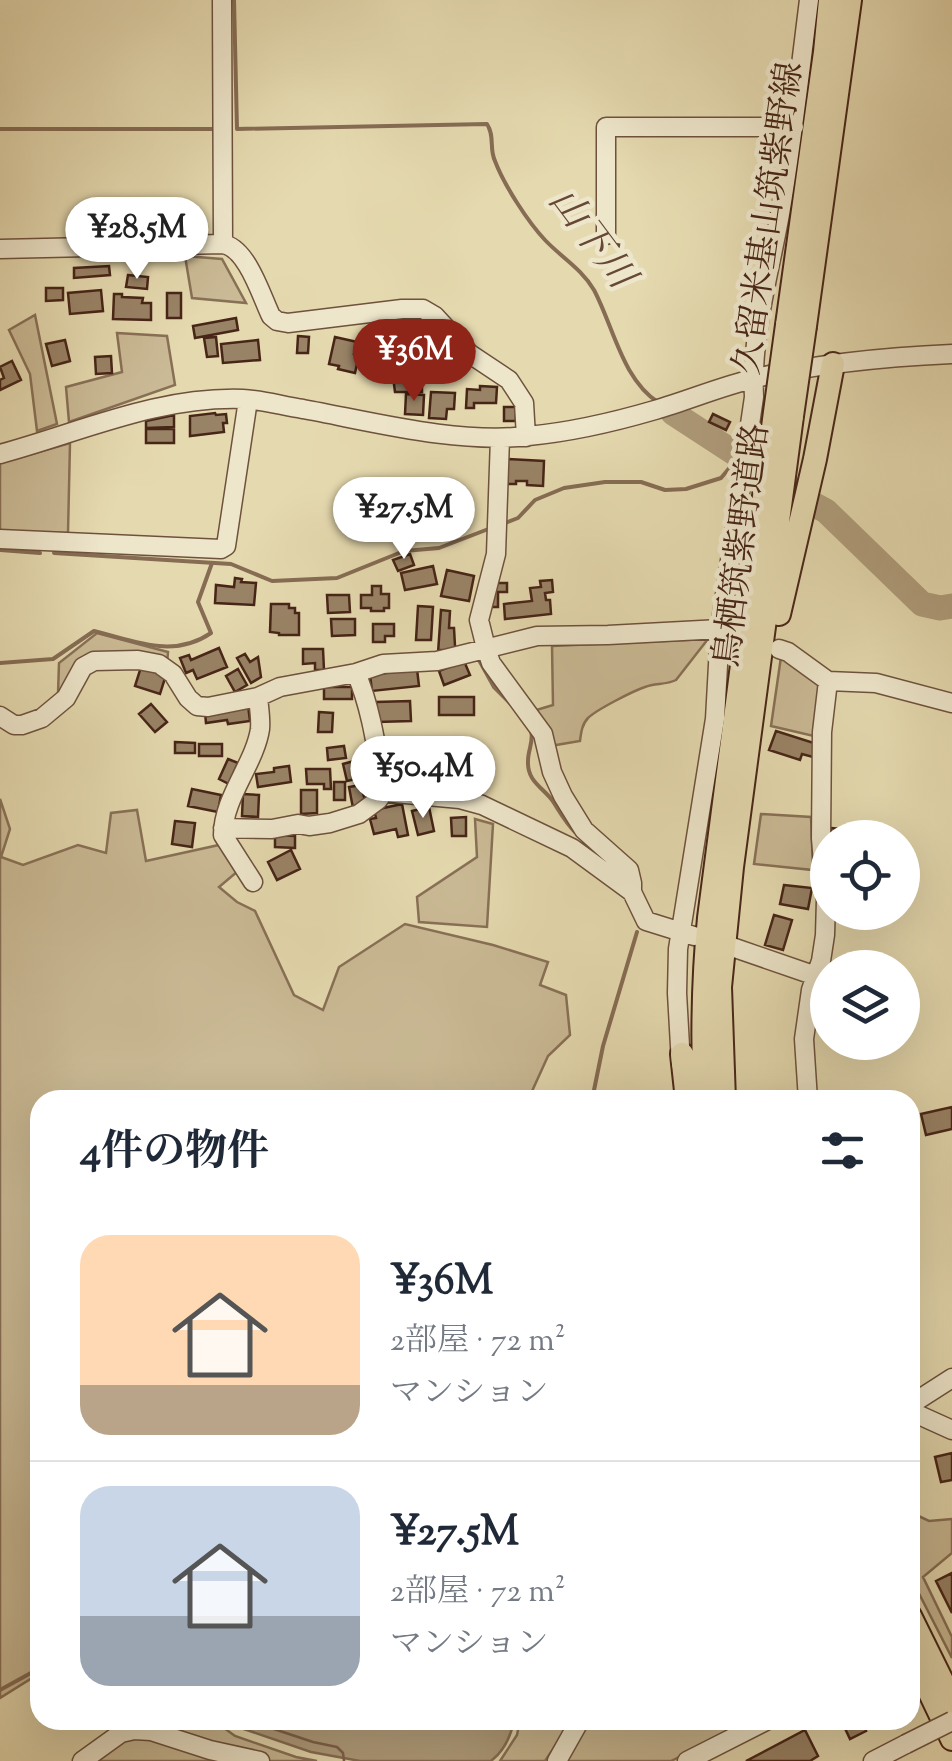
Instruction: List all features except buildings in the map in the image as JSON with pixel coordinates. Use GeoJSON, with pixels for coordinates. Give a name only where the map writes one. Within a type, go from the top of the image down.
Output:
{"type":"FeatureCollection","features":[{"type":"Feature","properties":{"kind":"main road","name":"久留米基山筑紫野線"},"geometry":{"type":"LineString","coordinates":[[704,1090],[703,987],[708,918],[779,524],[762,452],[783,414],[830,0]]}},
{"type":"Feature","properties":{"kind":"main road"},"geometry":{"type":"LineString","coordinates":[[796,325],[850,0]]}},
{"type":"Feature","properties":{"kind":"main road"},"geometry":{"type":"LineString","coordinates":[[724,1090],[720,986],[732,867],[779,524],[814,459],[833,364]]}},
{"type":"Feature","properties":{"kind":"main road"},"geometry":{"type":"LineString","coordinates":[[682,1054],[686,1090]]}},
{"type":"Feature","properties":{"kind":"main road"},"geometry":{"type":"LineString","coordinates":[[920,1636],[952,1701]]}},
{"type":"Feature","properties":{"kind":"main road"},"geometry":{"type":"LineString","coordinates":[[920,1672],[952,1738]]}},
{"type":"Feature","properties":{"kind":"street"},"geometry":{"type":"LineString","coordinates":[[222,0],[223,244]]}},
{"type":"Feature","properties":{"kind":"street"},"geometry":{"type":"LineString","coordinates":[[679,1090],[682,1054],[677,993],[714,718],[762,452],[753,379],[757,332],[794,126],[809,0]]}},
{"type":"Feature","properties":{"kind":"street"},"geometry":{"type":"LineString","coordinates":[[606,235],[606,128],[794,126]]}},
{"type":"Feature","properties":{"kind":"street"},"geometry":{"type":"LineString","coordinates":[[0,249],[223,244],[233,246],[242,255],[277,321],[288,324],[423,309],[435,316],[470,354],[510,380],[524,403],[526,437]]}},
{"type":"Feature","properties":{"kind":"street"},"geometry":{"type":"LineString","coordinates":[[0,454],[142,410],[212,399],[248,400],[420,432],[526,437],[651,411],[753,379],[833,364],[952,354]]}},
{"type":"Feature","properties":{"kind":"street"},"geometry":{"type":"LineString","coordinates":[[0,539],[221,549],[226,546],[248,400]]}},
{"type":"Feature","properties":{"kind":"street"},"geometry":{"type":"LineString","coordinates":[[500,438],[496,554],[480,620],[491,664],[543,734],[552,772],[573,814],[584,830],[629,870],[632,892],[646,921],[687,934]]}},
{"type":"Feature","properties":{"kind":"street"},"geometry":{"type":"LineString","coordinates":[[0,716],[22,725],[42,718],[66,698],[83,666],[94,661],[138,660],[158,664],[173,674],[197,706],[208,707],[384,664],[437,661],[537,636],[728,630]]}},
{"type":"Feature","properties":{"kind":"street"},"geometry":{"type":"LineString","coordinates":[[779,648],[828,681],[876,683],[952,703]]}},
{"type":"Feature","properties":{"kind":"street"},"geometry":{"type":"LineString","coordinates":[[223,828],[309,826],[359,814],[378,800],[384,792],[375,738],[356,672]]}},
{"type":"Feature","properties":{"kind":"street"},"geometry":{"type":"LineString","coordinates":[[822,950],[826,900],[821,838],[822,732],[828,681]]}},
{"type":"Feature","properties":{"kind":"street"},"geometry":{"type":"LineString","coordinates":[[253,882],[223,835],[223,828],[260,733],[258,697]]}},
{"type":"Feature","properties":{"kind":"street"},"geometry":{"type":"LineString","coordinates":[[384,792],[460,799],[482,805],[572,848],[632,892]]}},
{"type":"Feature","properties":{"kind":"street"},"geometry":{"type":"LineString","coordinates":[[732,947],[810,974]]}},
{"type":"Feature","properties":{"kind":"street"},"geometry":{"type":"LineString","coordinates":[[807,1090],[804,1040],[810,997]]}},
{"type":"Feature","properties":{"kind":"street"},"geometry":{"type":"LineString","coordinates":[[920,1401],[952,1378]]}},
{"type":"Feature","properties":{"kind":"street"},"geometry":{"type":"LineString","coordinates":[[920,1413],[952,1430]]}},
{"type":"Feature","properties":{"kind":"street"},"geometry":{"type":"LineString","coordinates":[[873,1761],[952,1721]]}},
{"type":"Feature","properties":{"kind":"street"},"geometry":{"type":"LineString","coordinates":[[82,1761],[121,1733],[134,1730],[151,1731],[260,1761]]}},
{"type":"Feature","properties":{"kind":"street"},"geometry":{"type":"LineString","coordinates":[[558,1761],[575,1730]]}},
{"type":"Feature","properties":{"kind":"street"},"geometry":{"type":"LineString","coordinates":[[686,1761],[748,1730]]}},
{"type":"Feature","properties":{"kind":"shaded area"},"geometry":{"type":"Polygon","coordinates":[[[185,256],[222,259],[246,303],[192,298],[185,256]]]}},
{"type":"Feature","properties":{"kind":"shaded area"},"geometry":{"type":"Polygon","coordinates":[[[35,315],[57,424],[37,431],[30,374],[9,330],[35,315]]]}},
{"type":"Feature","properties":{"kind":"shaded area"},"geometry":{"type":"Polygon","coordinates":[[[376,322],[420,323],[419,354],[376,355],[376,322]]]}},
{"type":"Feature","properties":{"kind":"shaded area"},"geometry":{"type":"Polygon","coordinates":[[[117,333],[167,336],[175,385],[69,422],[66,387],[122,372],[117,333]]]}},
{"type":"Feature","properties":{"kind":"shaded area"},"geometry":{"type":"Polygon","coordinates":[[[70,443],[68,533],[0,532],[0,463],[70,443]]]}},
{"type":"Feature","properties":{"kind":"shaded area"},"geometry":{"type":"Polygon","coordinates":[[[97,633],[168,652],[167,664],[93,655],[58,694],[59,663],[97,633]]]}},
{"type":"Feature","properties":{"kind":"shaded area"},"geometry":{"type":"Polygon","coordinates":[[[708,639],[676,680],[645,687],[615,701],[588,718],[580,741],[550,746],[533,711],[553,705],[552,646],[708,639]]]}},
{"type":"Feature","properties":{"kind":"shaded area"},"geometry":{"type":"Polygon","coordinates":[[[781,657],[819,683],[818,737],[771,726],[781,657]]]}},
{"type":"Feature","properties":{"kind":"shaded area"},"geometry":{"type":"Polygon","coordinates":[[[0,799],[10,829],[1,857],[23,865],[78,845],[106,853],[111,813],[137,810],[146,861],[219,845],[238,871],[219,887],[255,911],[294,995],[323,1010],[339,967],[405,924],[548,962],[540,985],[566,995],[570,1035],[548,1056],[533,1090],[30,1090],[30,1679],[0,1698],[0,799]]]}},
{"type":"Feature","properties":{"kind":"shaded area"},"geometry":{"type":"Polygon","coordinates":[[[761,814],[811,817],[810,870],[754,864],[761,814]]]}},
{"type":"Feature","properties":{"kind":"shaded area"},"geometry":{"type":"Polygon","coordinates":[[[475,819],[493,824],[487,927],[419,922],[417,897],[477,857],[475,819]]]}},
{"type":"Feature","properties":{"kind":"shaded area"},"geometry":{"type":"Polygon","coordinates":[[[920,1517],[929,1521],[952,1519],[952,1553],[923,1577],[952,1637],[952,1658],[920,1596],[920,1517]]]}},
{"type":"Feature","properties":{"kind":"shaded area"},"geometry":{"type":"Polygon","coordinates":[[[112,1730],[227,1730],[296,1757],[317,1761],[98,1761],[111,1751],[112,1730]]]}},
{"type":"Feature","properties":{"kind":"shaded area"},"geometry":{"type":"Polygon","coordinates":[[[518,1730],[566,1730],[545,1761],[500,1761],[518,1730]]]}},
{"type":"Feature","properties":{"kind":"shaded area"},"geometry":{"type":"Polygon","coordinates":[[[580,1730],[734,1730],[671,1761],[565,1761],[580,1730]]]}},
{"type":"Feature","properties":{"kind":"water"},"geometry":{"type":"Polygon","coordinates":[[[247,1730],[512,1730],[500,1753],[491,1761],[360,1761],[311,1752],[247,1730]]]}},
{"type":"Feature","properties":{"kind":"waterway","name":"山下川"},"geometry":{"type":"LineString","coordinates":[[234,0],[237,129],[487,124],[493,156],[517,203],[545,240],[594,290],[627,367],[646,393],[659,403]]}},
{"type":"Feature","properties":{"kind":"waterway"},"geometry":{"type":"LineString","coordinates":[[0,129],[214,129]]}},
{"type":"Feature","properties":{"kind":"waterway","name":"山下川"},"geometry":{"type":"LineString","coordinates":[[673,413],[739,456],[767,468],[802,498],[826,511],[922,604],[952,606]]}},
{"type":"Feature","properties":{"kind":"waterway"},"geometry":{"type":"LineString","coordinates":[[505,523],[518,518],[535,500],[564,488],[641,482],[665,490],[686,489],[721,478],[737,459]]}},
{"type":"Feature","properties":{"kind":"waterway"},"geometry":{"type":"LineString","coordinates":[[54,553],[231,564],[272,581],[337,578],[404,551],[439,548],[491,528]]}},
{"type":"Feature","properties":{"kind":"waterway"},"geometry":{"type":"LineString","coordinates":[[0,550],[40,553]]}},
{"type":"Feature","properties":{"kind":"waterway"},"geometry":{"type":"LineString","coordinates":[[0,663],[53,659],[94,631],[154,646],[197,641],[211,633],[198,602],[212,563]]}},
{"type":"Feature","properties":{"kind":"waterway"},"geometry":{"type":"LineString","coordinates":[[479,660],[494,687],[510,703]]}},
{"type":"Feature","properties":{"kind":"waterway"},"geometry":{"type":"LineString","coordinates":[[531,730],[530,774],[575,832]]}},
{"type":"Feature","properties":{"kind":"waterway"},"geometry":{"type":"LineString","coordinates":[[594,1090],[637,932]]}},
{"type":"Feature","properties":{"kind":"waterway"},"geometry":{"type":"LineString","coordinates":[[0,1690],[30,1674]]}}]}
